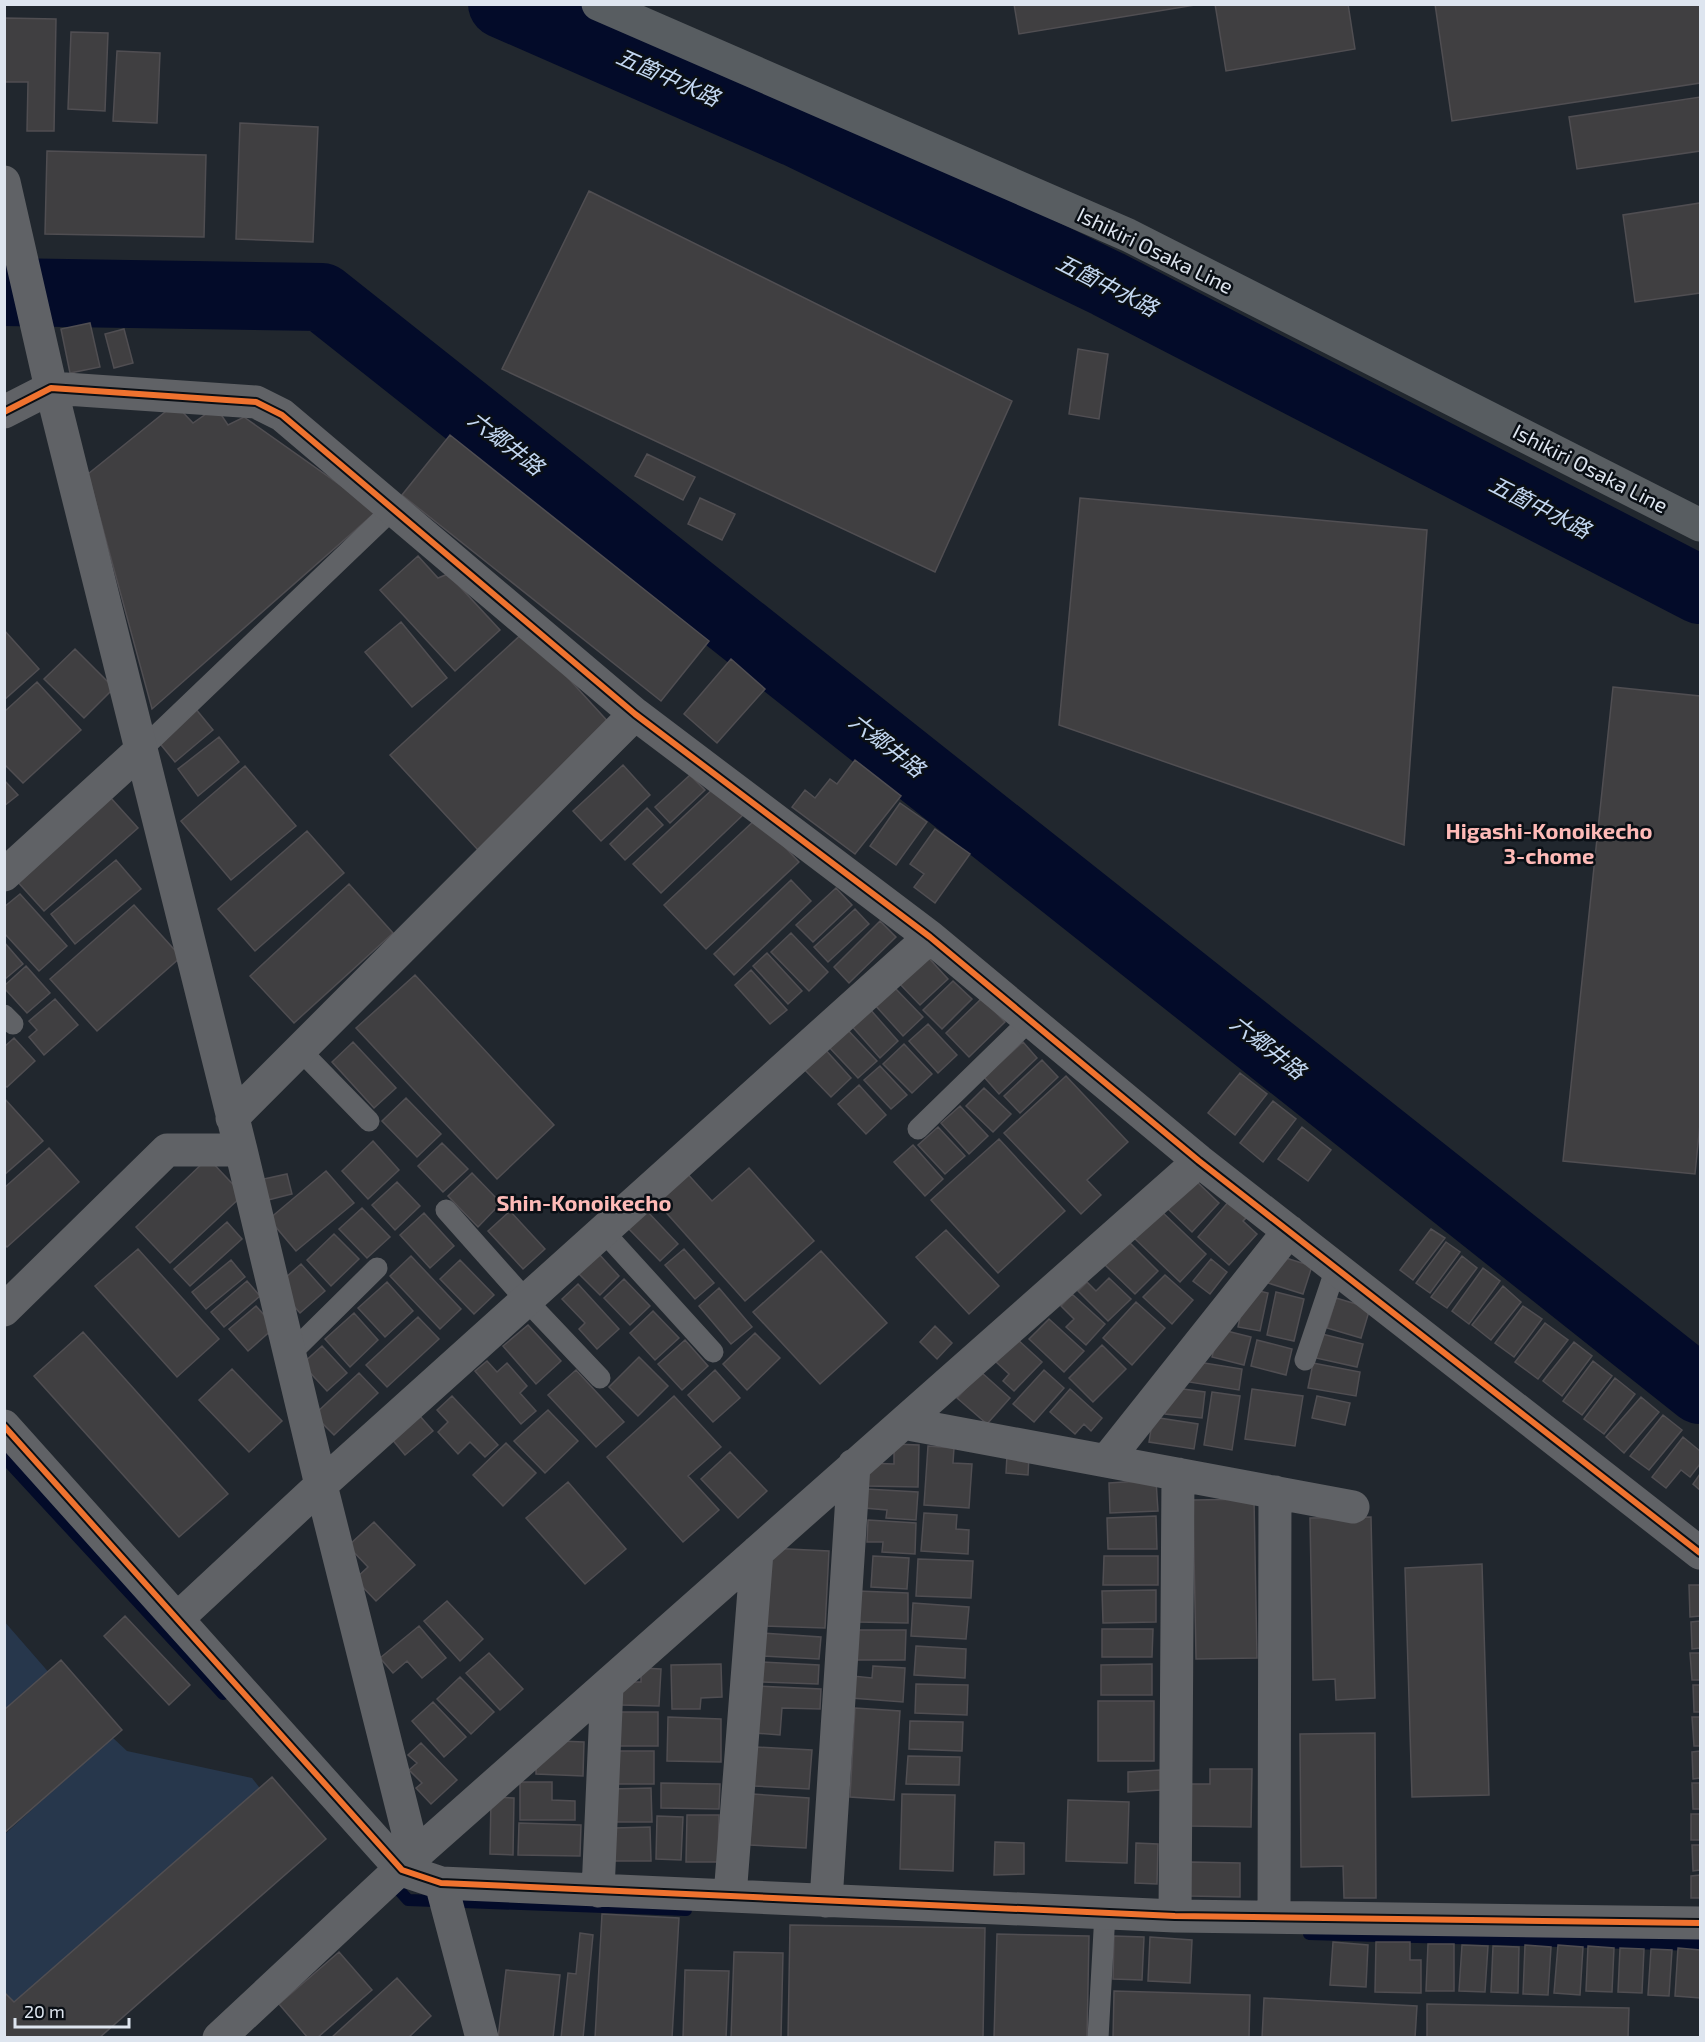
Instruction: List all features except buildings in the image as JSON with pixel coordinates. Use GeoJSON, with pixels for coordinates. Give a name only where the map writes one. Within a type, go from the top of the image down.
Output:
{"type":"FeatureCollection","features":[{"type":"Feature","properties":{"kind":"main road","name":"Ishikiri Osaka Line"},"geometry":{"type":"LineString","coordinates":[[598,4],[1128,235],[1701,525]]}},
{"type":"Feature","properties":{"kind":"street"},"geometry":{"type":"LineString","coordinates":[[4,182],[51,388],[241,1150],[321,1485],[405,1866]]}},
{"type":"Feature","properties":{"kind":"street"},"geometry":{"type":"LineString","coordinates":[[4,412],[51,388],[256,402],[282,415],[635,714],[930,937],[1199,1161],[1701,1553]]}},
{"type":"Feature","properties":{"kind":"street"},"geometry":{"type":"LineString","coordinates":[[232,1118],[635,714]]}},
{"type":"Feature","properties":{"kind":"street"},"geometry":{"type":"LineString","coordinates":[[4,875],[140,751]]}},
{"type":"Feature","properties":{"kind":"street"},"geometry":{"type":"LineString","coordinates":[[177,1619],[321,1485],[930,937]]}},
{"type":"Feature","properties":{"kind":"street"},"geometry":{"type":"LineString","coordinates":[[4,1310],[167,1150],[241,1150]]}},
{"type":"Feature","properties":{"kind":"street"},"geometry":{"type":"LineString","coordinates":[[219,2037],[405,1866],[1199,1161]]}},
{"type":"Feature","properties":{"kind":"street"},"geometry":{"type":"LineString","coordinates":[[1106,1461],[1289,1231]]}},
{"type":"Feature","properties":{"kind":"street"},"geometry":{"type":"LineString","coordinates":[[903,1423],[1353,1507]]}},
{"type":"Feature","properties":{"kind":"street"},"geometry":{"type":"LineString","coordinates":[[4,1426],[177,1619],[405,1866],[441,1883],[826,1901],[1104,1927],[1175,1916],[1701,1923]]}},
{"type":"Feature","properties":{"kind":"street"},"geometry":{"type":"LineString","coordinates":[[826,1901],[854,1465]]}},
{"type":"Feature","properties":{"kind":"street"},"geometry":{"type":"LineString","coordinates":[[1175,1916],[1178,1474]]}},
{"type":"Feature","properties":{"kind":"street"},"geometry":{"type":"LineString","coordinates":[[1274,1917],[1275,1492]]}},
{"type":"Feature","properties":{"kind":"street"},"geometry":{"type":"LineString","coordinates":[[730,1896],[758,1552]]}},
{"type":"Feature","properties":{"kind":"street"},"geometry":{"type":"LineString","coordinates":[[598,1891],[607,1686]]}},
{"type":"Feature","properties":{"kind":"street"},"geometry":{"type":"LineString","coordinates":[[441,1883],[482,2037]]}},
{"type":"Feature","properties":{"kind":"lane"},"geometry":{"type":"LineString","coordinates":[[140,751],[393,509]]}},
{"type":"Feature","properties":{"kind":"lane"},"geometry":{"type":"LineString","coordinates":[[918,1129],[1030,1020]]}},
{"type":"Feature","properties":{"kind":"lane"},"geometry":{"type":"LineString","coordinates":[[300,1050],[369,1122]]}},
{"type":"Feature","properties":{"kind":"lane"},"geometry":{"type":"LineString","coordinates":[[446,1210],[526,1300],[600,1378]]}},
{"type":"Feature","properties":{"kind":"lane"},"geometry":{"type":"LineString","coordinates":[[603,1231],[712,1352]]}},
{"type":"Feature","properties":{"kind":"lane"},"geometry":{"type":"LineString","coordinates":[[289,1355],[376,1268]]}},
{"type":"Feature","properties":{"kind":"lane"},"geometry":{"type":"LineString","coordinates":[[1305,1360],[1336,1268]]}},
{"type":"Feature","properties":{"kind":"lane"},"geometry":{"type":"LineString","coordinates":[[1098,2037],[1104,1927]]}},
{"type":"Feature","properties":{"kind":"shaded area"},"geometry":{"type":"Polygon","coordinates":[[[4,1621],[58,1683],[4,1731],[4,1621]]]}},
{"type":"Feature","properties":{"kind":"shaded area"},"geometry":{"type":"Polygon","coordinates":[[[112,1737],[127,1751],[252,1778],[269,1800],[4,2024],[4,1835],[112,1737]]]}},
{"type":"Feature","properties":{"kind":"waterway","name":"五箇中水路"},"geometry":{"type":"LineString","coordinates":[[502,4],[796,133],[1108,284],[1700,590]]}},
{"type":"Feature","properties":{"kind":"waterway","name":"六郷井路"},"geometry":{"type":"LineString","coordinates":[[4,292],[322,297],[1700,1390]]}},
{"type":"Feature","properties":{"kind":"waterway"},"geometry":{"type":"LineString","coordinates":[[4,1457],[223,1694]]}},
{"type":"Feature","properties":{"kind":"waterway"},"geometry":{"type":"LineString","coordinates":[[391,1881],[408,1900],[686,1910]]}},
{"type":"Feature","properties":{"kind":"waterway"},"geometry":{"type":"LineString","coordinates":[[1309,1934],[1700,1945]]}},
{"type":"Feature","properties":{"kind":"cycle path"},"geometry":{"type":"LineString","coordinates":[[4,412],[51,388],[256,402],[282,415],[635,714],[930,937],[1199,1161],[1700,1553]]}},
{"type":"Feature","properties":{"kind":"cycle path"},"geometry":{"type":"LineString","coordinates":[[4,1426],[402,1870],[441,1883],[1175,1916],[1700,1923]]}},
{"type":"Feature","properties":{"kind":"district","name":"Higashi-Konoikecho 3-chome"},"geometry":{"type":"Point","coordinates":[1549,844]}},
{"type":"Feature","properties":{"kind":"district","name":"Shin-Konoikecho"},"geometry":{"type":"Point","coordinates":[584,1203]}}]}
